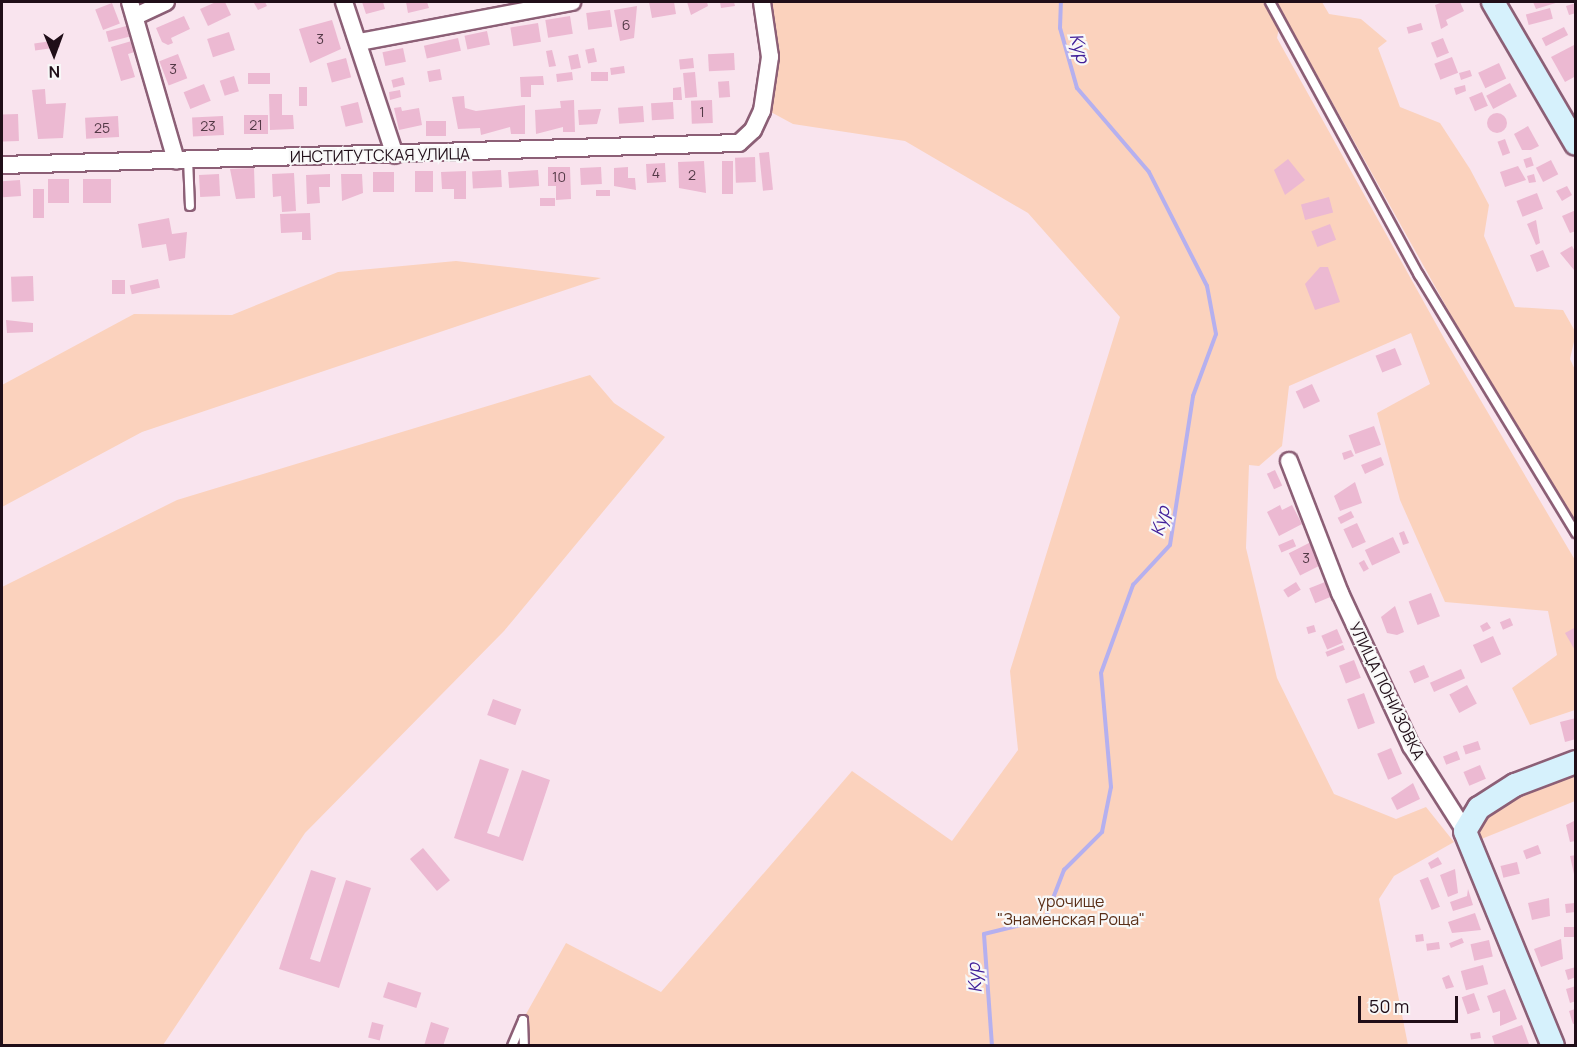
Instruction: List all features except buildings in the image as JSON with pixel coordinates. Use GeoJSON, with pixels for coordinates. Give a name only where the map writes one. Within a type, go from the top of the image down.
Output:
{"type":"FeatureCollection","features":[{"type":"Feature","properties":{"kind":"main road"},"geometry":{"type":"LineString","coordinates":[[1493,2],[1575,144]]}},
{"type":"Feature","properties":{"kind":"main road"},"geometry":{"type":"LineString","coordinates":[[1465,831],[1469,819],[1488,802],[1575,762]]}},
{"type":"Feature","properties":{"kind":"main road","name":"УЛИЦА ПОНИЗОВКА"},"geometry":{"type":"LineString","coordinates":[[1465,831],[1553,1046]]}},
{"type":"Feature","properties":{"kind":"street"},"geometry":{"type":"LineString","coordinates":[[166,2],[133,9],[182,159]]}},
{"type":"Feature","properties":{"kind":"street"},"geometry":{"type":"LineString","coordinates":[[345,2],[360,42],[395,155]]}},
{"type":"Feature","properties":{"kind":"street"},"geometry":{"type":"LineString","coordinates":[[360,42],[572,2]]}},
{"type":"Feature","properties":{"kind":"street","name":"ИНСТИТУТСКАЯ УЛИЦА"},"geometry":{"type":"LineString","coordinates":[[2,165],[723,146],[739,143],[753,130],[770,57],[762,2]]}},
{"type":"Feature","properties":{"kind":"street","name":"УЛИЦА ПОНИЗОВКА"},"geometry":{"type":"LineString","coordinates":[[1289,461],[1340,593],[1411,746],[1465,831]]}},
{"type":"Feature","properties":{"kind":"lane"},"geometry":{"type":"LineString","coordinates":[[1270,2],[1419,275],[1575,533]]}},
{"type":"Feature","properties":{"kind":"lane"},"geometry":{"type":"LineString","coordinates":[[182,159],[190,206]]}},
{"type":"Feature","properties":{"kind":"lane"},"geometry":{"type":"LineString","coordinates":[[512,1046],[523,1020],[524,1046]]}},
{"type":"Feature","properties":{"kind":"green space","name":"урочище \"Знаменская Роща\""},"geometry":{"type":"Polygon","coordinates":[[[768,2],[1322,2],[1329,14],[1361,19],[1387,41],[1378,48],[1400,107],[1440,123],[1470,169],[1489,205],[1484,236],[1515,307],[1563,310],[1576,333],[1570,359],[1576,372],[1575,520],[1461,333],[1282,12],[1277,38],[1445,340],[1575,560],[1575,710],[1530,725],[1512,688],[1557,655],[1548,611],[1445,602],[1400,500],[1377,413],[1430,384],[1411,333],[1289,386],[1282,446],[1259,466],[1249,465],[1246,548],[1277,678],[1334,794],[1396,819],[1426,807],[1454,842],[1394,876],[1379,899],[1408,1045],[508,1046],[566,943],[661,992],[852,771],[952,841],[1018,750],[1010,671],[1120,317],[1028,213],[905,141],[793,124],[769,111],[778,57],[768,2]]]}},
{"type":"Feature","properties":{"kind":"green space"},"geometry":{"type":"Polygon","coordinates":[[[456,261],[601,278],[142,432],[2,507],[2,385],[134,314],[232,315],[338,272],[456,261]]]}},
{"type":"Feature","properties":{"kind":"green space"},"geometry":{"type":"Polygon","coordinates":[[[590,375],[614,403],[665,437],[504,631],[305,833],[163,1045],[2,1045],[2,587],[177,500],[590,375]]]}},
{"type":"Feature","properties":{"kind":"green space"},"geometry":{"type":"Polygon","coordinates":[[[1575,769],[1575,801],[1474,842],[1475,826],[1521,789],[1575,769]]]}},
{"type":"Feature","properties":{"kind":"waterway","name":"Кур"},"geometry":{"type":"LineString","coordinates":[[992,1046],[984,934],[1045,919],[1064,870],[1102,832],[1111,787],[1101,673],[1133,585],[1170,545],[1193,396],[1216,334],[1207,286],[1149,172],[1077,88],[1060,28],[1061,2]]}}]}
